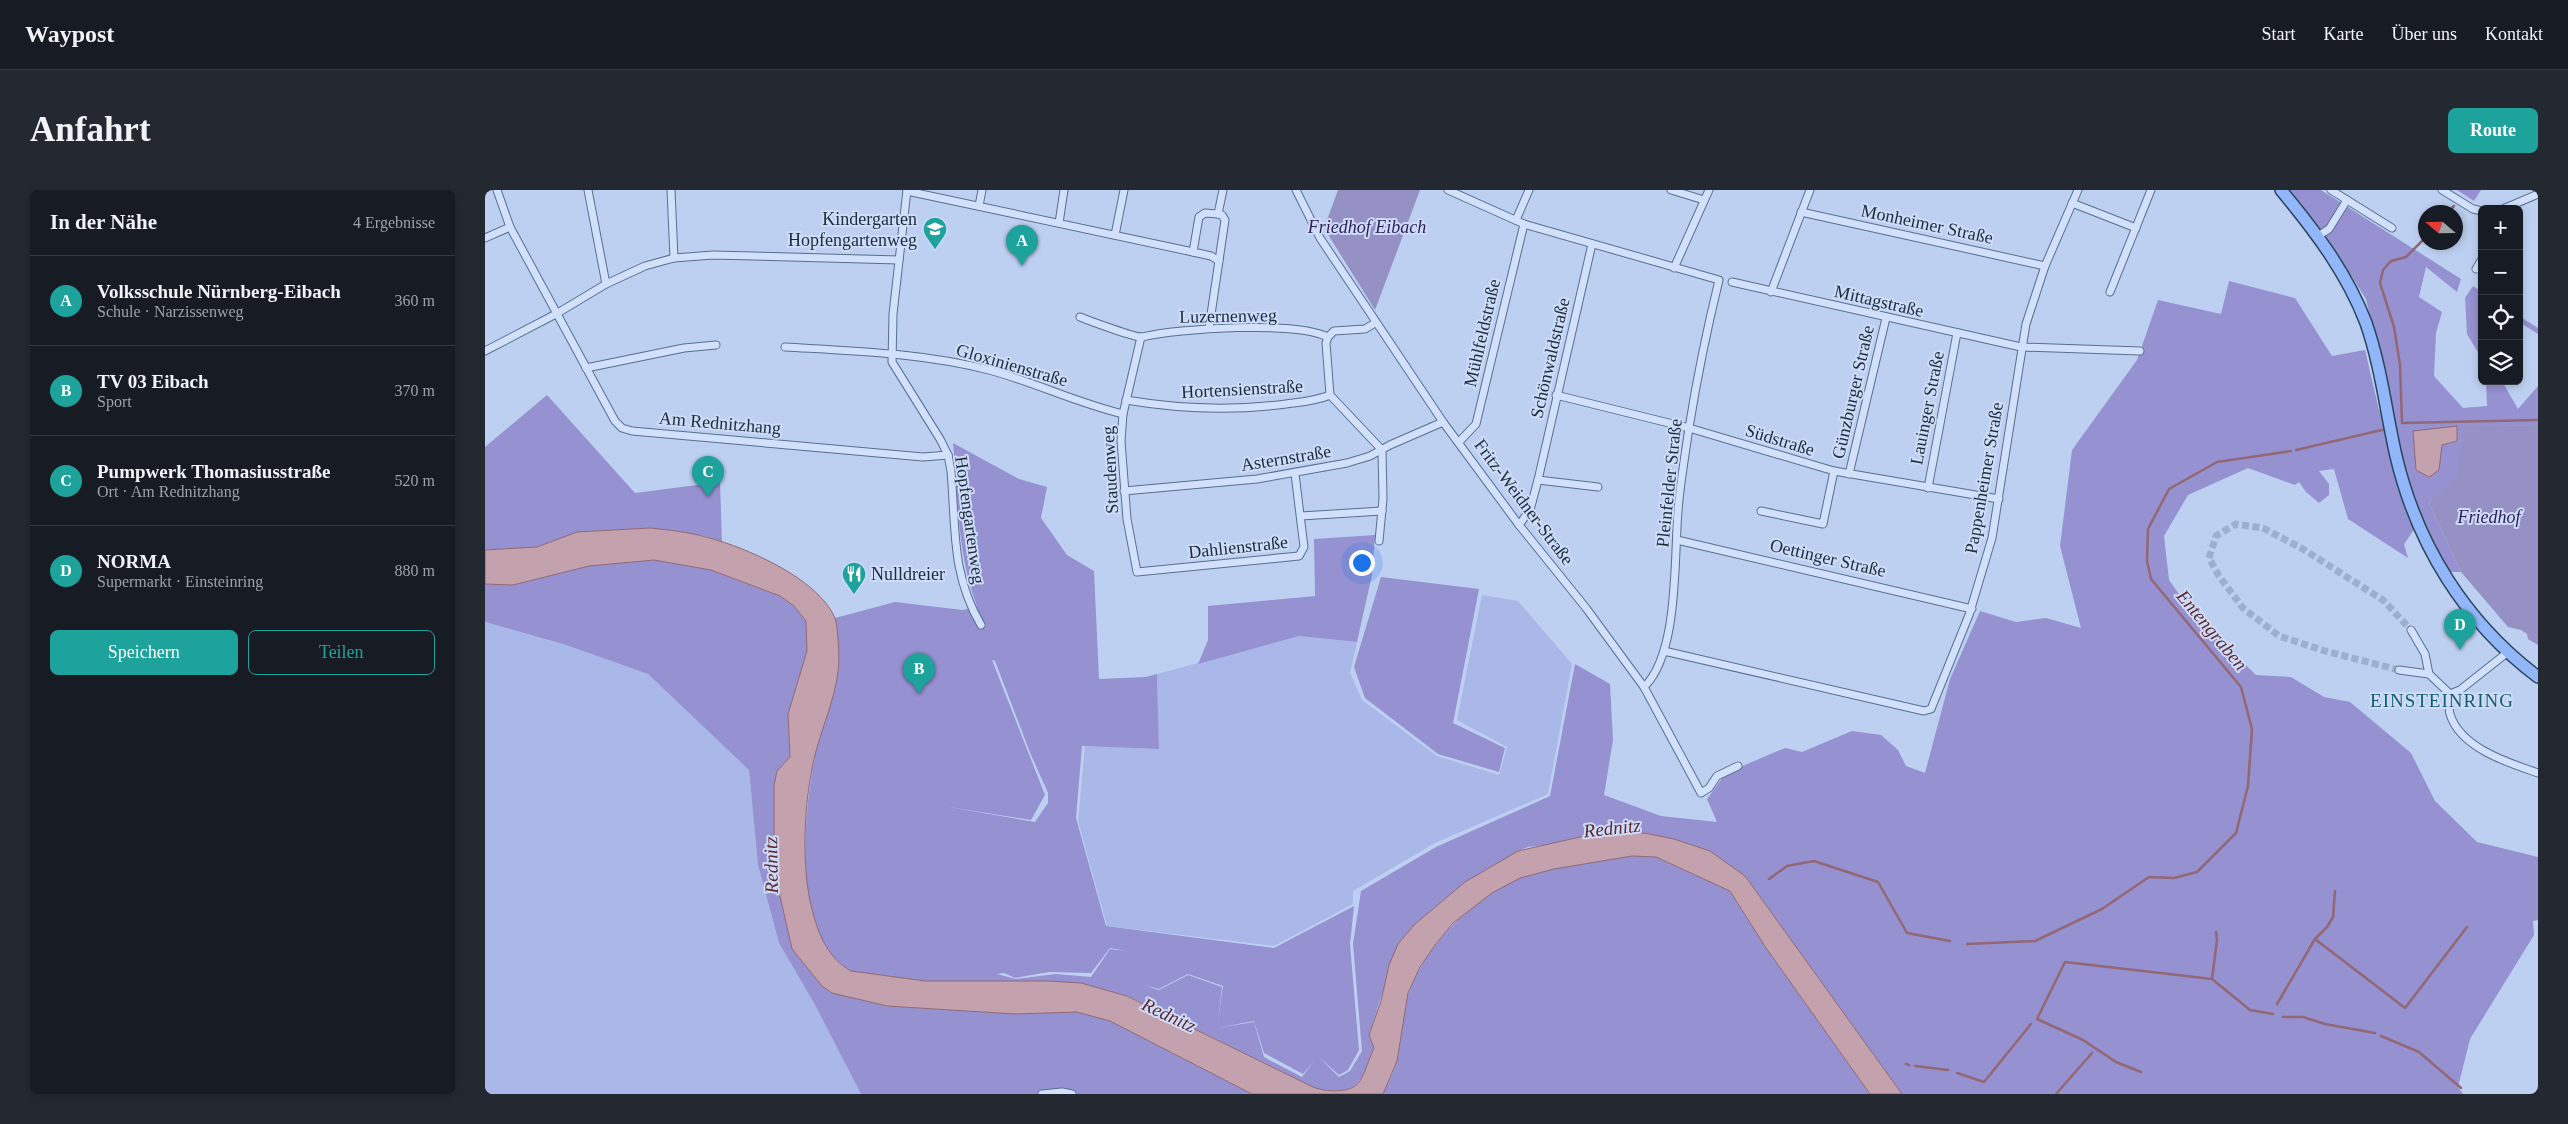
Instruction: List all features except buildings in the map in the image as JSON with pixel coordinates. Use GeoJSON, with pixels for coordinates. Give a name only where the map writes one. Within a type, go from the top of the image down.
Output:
{"type":"FeatureCollection","features":[{"type":"Feature","properties":{"kind":"main road"},"geometry":{"type":"LineString","coordinates":[[2281,190],[2317,236],[2342,274],[2365,322],[2377,360],[2390,427],[2405,488],[2431,552],[2466,606],[2485,630],[2538,677]]}},
{"type":"Feature","properties":{"kind":"street","name":"Am Rednitzhang"},"geometry":{"type":"LineString","coordinates":[[497,190],[510,227],[615,421],[622,428],[632,431],[923,457],[948,455]]}},
{"type":"Feature","properties":{"kind":"street"},"geometry":{"type":"LineString","coordinates":[[588,190],[606,284]]}},
{"type":"Feature","properties":{"kind":"street"},"geometry":{"type":"LineString","coordinates":[[671,190],[674,258]]}},
{"type":"Feature","properties":{"kind":"street"},"geometry":{"type":"LineString","coordinates":[[907,190],[1211,256],[1219,261]]}},
{"type":"Feature","properties":{"kind":"street","name":"Hopfengartenweg"},"geometry":{"type":"LineString","coordinates":[[907,190],[899,260],[892,362],[935,429],[948,455],[960,578],[965,596],[981,625]]}},
{"type":"Feature","properties":{"kind":"street"},"geometry":{"type":"LineString","coordinates":[[979,206],[981,190]]}},
{"type":"Feature","properties":{"kind":"street"},"geometry":{"type":"LineString","coordinates":[[1059,223],[1065,190]]}},
{"type":"Feature","properties":{"kind":"street"},"geometry":{"type":"LineString","coordinates":[[1115,235],[1124,190]]}},
{"type":"Feature","properties":{"kind":"street"},"geometry":{"type":"LineString","coordinates":[[1218,214],[1223,190]]}},
{"type":"Feature","properties":{"kind":"street","name":"Fritz-Weidner-Straße"},"geometry":{"type":"LineString","coordinates":[[1296,190],[1313,226],[1375,323],[1443,422],[1519,525],[1586,608],[1644,687],[1701,793],[1709,788],[1717,776],[1738,766]]}},
{"type":"Feature","properties":{"kind":"street"},"geometry":{"type":"LineString","coordinates":[[1449,190],[1524,224],[1674,268],[1709,190]]}},
{"type":"Feature","properties":{"kind":"street"},"geometry":{"type":"LineString","coordinates":[[1516,220],[1529,190]]}},
{"type":"Feature","properties":{"kind":"street"},"geometry":{"type":"LineString","coordinates":[[1671,190],[1704,200]]}},
{"type":"Feature","properties":{"kind":"street"},"geometry":{"type":"LineString","coordinates":[[1771,292],[1810,190]]}},
{"type":"Feature","properties":{"kind":"street","name":"Pappenheimer Straße"},"geometry":{"type":"LineString","coordinates":[[1664,651],[1924,711],[1931,709],[1972,608],[1992,538],[2021,347],[2045,266],[2079,190]]}},
{"type":"Feature","properties":{"kind":"street"},"geometry":{"type":"LineString","coordinates":[[2110,292],[2151,190]]}},
{"type":"Feature","properties":{"kind":"street"},"geometry":{"type":"LineString","coordinates":[[2331,190],[2392,228]]}},
{"type":"Feature","properties":{"kind":"street"},"geometry":{"type":"LineString","coordinates":[[2442,190],[2478,210]]}},
{"type":"Feature","properties":{"kind":"street"},"geometry":{"type":"LineString","coordinates":[[2512,205],[2538,194]]}},
{"type":"Feature","properties":{"kind":"street"},"geometry":{"type":"LineString","coordinates":[[2317,236],[2329,229],[2347,200]]}},
{"type":"Feature","properties":{"kind":"street"},"geometry":{"type":"LineString","coordinates":[[2073,203],[2136,228]]}},
{"type":"Feature","properties":{"kind":"street","name":"Monheimer Straße"},"geometry":{"type":"LineString","coordinates":[[1801,212],[2045,266]]}},
{"type":"Feature","properties":{"kind":"street"},"geometry":{"type":"LineString","coordinates":[[1193,252],[1201,214],[1222,215],[1225,220],[1209,328]]}},
{"type":"Feature","properties":{"kind":"street","name":"Mühlfeldstraße"},"geometry":{"type":"LineString","coordinates":[[1459,442],[1476,424],[1524,224]]}},
{"type":"Feature","properties":{"kind":"street"},"geometry":{"type":"LineString","coordinates":[[485,238],[510,227]]}},
{"type":"Feature","properties":{"kind":"street","name":"Schönwaldstraße"},"geometry":{"type":"LineString","coordinates":[[1519,525],[1530,510],[1538,480],[1592,244]]}},
{"type":"Feature","properties":{"kind":"street"},"geometry":{"type":"LineString","coordinates":[[485,351],[556,314],[606,284],[645,266],[674,258],[713,255],[899,260]]}},
{"type":"Feature","properties":{"kind":"street","name":"Pleinfelder Straße"},"geometry":{"type":"LineString","coordinates":[[1644,687],[1651,680],[1664,651],[1675,579],[1678,512],[1689,428],[1701,353],[1719,280],[1674,268]]}},
{"type":"Feature","properties":{"kind":"street","name":"Mittagstraße"},"geometry":{"type":"LineString","coordinates":[[1732,282],[2021,347],[2140,351]]}},
{"type":"Feature","properties":{"kind":"street","name":"Luzernenweg"},"geometry":{"type":"LineString","coordinates":[[1080,318],[1141,337],[1155,333],[1209,328],[1309,330],[1328,337]]}},
{"type":"Feature","properties":{"kind":"street","name":"Günzburger Straße"},"geometry":{"type":"LineString","coordinates":[[1849,474],[1886,318]]}},
{"type":"Feature","properties":{"kind":"street"},"geometry":{"type":"LineString","coordinates":[[1375,323],[1365,329],[1334,331],[1328,337],[1326,343],[1330,395],[1382,450],[1382,511],[1379,541]]}},
{"type":"Feature","properties":{"kind":"street","name":"Lauinger Straße"},"geometry":{"type":"LineString","coordinates":[[1928,488],[1957,334]]}},
{"type":"Feature","properties":{"kind":"street","name":"Staudenweg"},"geometry":{"type":"LineString","coordinates":[[1137,572],[1124,491],[1121,457],[1125,400],[1141,337]]}},
{"type":"Feature","properties":{"kind":"street"},"geometry":{"type":"LineString","coordinates":[[586,368],[684,348],[715,345]]}},
{"type":"Feature","properties":{"kind":"street","name":"Gloxinienstraße"},"geometry":{"type":"LineString","coordinates":[[785,347],[892,354],[959,363],[1047,388],[1099,408],[1123,414]]}},
{"type":"Feature","properties":{"kind":"street","name":"Hortensienstraße"},"geometry":{"type":"LineString","coordinates":[[1125,400],[1181,408],[1225,408],[1299,402],[1330,395]]}},
{"type":"Feature","properties":{"kind":"street","name":"Südstraße"},"geometry":{"type":"LineString","coordinates":[[1556,395],[1689,428],[1834,471],[1999,499]]}},
{"type":"Feature","properties":{"kind":"street","name":"Asternstraße"},"geometry":{"type":"LineString","coordinates":[[1124,491],[1205,485],[1295,474],[1347,463],[1382,450],[1443,422]]}},
{"type":"Feature","properties":{"kind":"street"},"geometry":{"type":"LineString","coordinates":[[1761,511],[1823,524],[1834,471]]}},
{"type":"Feature","properties":{"kind":"street","name":"Dahlienstraße"},"geometry":{"type":"LineString","coordinates":[[1137,572],[1295,558],[1302,553],[1304,547],[1295,474]]}},
{"type":"Feature","properties":{"kind":"street"},"geometry":{"type":"LineString","coordinates":[[1538,480],[1598,487]]}},
{"type":"Feature","properties":{"kind":"street","name":"Dahlienstraße"},"geometry":{"type":"LineString","coordinates":[[1301,516],[1382,511]]}},
{"type":"Feature","properties":{"kind":"street","name":"Oettinger Straße"},"geometry":{"type":"LineString","coordinates":[[1677,540],[1972,608]]}},
{"type":"Feature","properties":{"kind":"street"},"geometry":{"type":"LineString","coordinates":[[2411,630],[2425,654],[2429,674],[2450,694],[2450,714],[2461,731],[2487,754],[2538,773]]}},
{"type":"Feature","properties":{"kind":"street"},"geometry":{"type":"LineString","coordinates":[[2450,694],[2460,690],[2508,652]]}},
{"type":"Feature","properties":{"kind":"street"},"geometry":{"type":"LineString","coordinates":[[2399,670],[2429,674]]}},
{"type":"Feature","properties":{"kind":"street"},"geometry":{"type":"LineString","coordinates":[[1042,1094],[1062,1092],[1072,1094]]}},
{"type":"Feature","properties":{"kind":"shaded area"},"geometry":{"type":"Polygon","coordinates":[[[2290,190],[2321,190],[2461,279],[2457,292],[2426,267],[2419,297],[2442,312],[2436,333],[2434,376],[2463,408],[2487,406],[2486,385],[2504,385],[2518,409],[2538,386],[2538,425],[2463,427],[2458,478],[2429,503],[2461,572],[2449,572],[2420,521],[2404,544],[2408,558],[2348,519],[2334,469],[2319,471],[2329,484],[2329,495],[2319,503],[2306,492],[2299,482],[2295,485],[2248,468],[2188,495],[2164,536],[2169,580],[2193,614],[2256,675],[2291,677],[2324,697],[2350,702],[2411,753],[2435,801],[2477,842],[2538,857],[2538,920],[2533,921],[2534,935],[2470,1039],[2458,1087],[2463,1094],[1902,1094],[1745,876],[1710,851],[1674,839],[1644,833],[1528,847],[1518,851],[1465,882],[1414,925],[1398,944],[1369,1035],[1374,1048],[1366,1069],[1356,1085],[1338,1091],[1313,1087],[1128,996],[1048,981],[925,981],[851,971],[831,955],[818,932],[810,904],[805,840],[807,808],[815,755],[834,692],[839,665],[835,618],[895,602],[963,610],[977,606],[970,587],[962,546],[953,443],[1019,479],[1047,487],[1041,518],[1067,555],[1094,571],[1099,679],[1146,677],[1157,674],[1159,749],[1082,746],[1076,818],[1106,926],[1274,948],[1354,906],[1350,944],[1359,1050],[1348,1070],[1339,1075],[1319,1057],[1339,1077],[1350,1071],[1362,1051],[1353,944],[1361,891],[1436,847],[1550,796],[1575,664],[1610,684],[1613,740],[1604,795],[1661,816],[1717,822],[1707,799],[1726,773],[1785,748],[1802,752],[1852,731],[1881,735],[1898,750],[1906,766],[1925,773],[1950,679],[1980,611],[2016,622],[2046,618],[2081,628],[2060,546],[2072,450],[2137,360],[2158,300],[2221,314],[2229,281],[2295,298],[2332,356],[2365,350],[2379,410],[2391,408],[2366,299],[2326,236],[2290,190]],[[2457,427],[2442,445],[2457,441],[2457,427]],[[992,660],[1045,795],[1031,820],[943,806],[1035,822],[1048,803],[1048,793],[1031,755],[995,661],[992,660]],[[1110,948],[1091,973],[1049,972],[1015,978],[1004,973],[997,974],[1016,979],[1056,974],[1091,977],[1110,949],[1127,951],[1110,948]],[[1188,974],[1159,989],[1144,985],[1159,990],[1188,975],[1222,987],[1218,1021],[1223,986],[1188,974]],[[1254,1021],[1217,1028],[1254,1022],[1264,1057],[1302,1077],[1314,1061],[1303,1074],[1264,1053],[1254,1021]]]}},
{"type":"Feature","properties":{"kind":"shaded area"},"geometry":{"type":"Polygon","coordinates":[[[2457,190],[2481,190],[2474,201],[2457,190]]]}},
{"type":"Feature","properties":{"kind":"shaded area"},"geometry":{"type":"Polygon","coordinates":[[[2473,286],[2478,289],[2478,352],[2467,334],[2465,298],[2473,286]]]}},
{"type":"Feature","properties":{"kind":"shaded area"},"geometry":{"type":"Polygon","coordinates":[[[2523,319],[2538,328],[2538,334],[2523,325],[2523,319]]]}},
{"type":"Feature","properties":{"kind":"shaded area"},"geometry":{"type":"Polygon","coordinates":[[[547,395],[635,493],[720,482],[722,542],[705,536],[650,528],[577,532],[537,547],[485,550],[485,447],[547,395]]]}},
{"type":"Feature","properties":{"kind":"shaded area"},"geometry":{"type":"Polygon","coordinates":[[[2457,426],[2457,441],[2442,445],[2439,470],[2429,477],[2416,470],[2413,431],[2457,426]]]}},
{"type":"Feature","properties":{"kind":"shaded area"},"geometry":{"type":"Polygon","coordinates":[[[650,528],[685,532],[706,537],[759,556],[797,577],[813,590],[826,603],[835,618],[839,660],[838,671],[812,769],[806,810],[805,854],[809,895],[818,930],[831,953],[843,966],[851,971],[925,981],[1048,981],[1081,983],[1127,996],[1313,1087],[1331,1091],[1345,1090],[1356,1085],[1364,1073],[1374,1048],[1369,1035],[1381,1001],[1389,965],[1398,944],[1414,925],[1465,882],[1518,851],[1580,837],[1610,833],[1644,833],[1674,839],[1710,851],[1745,876],[1902,1094],[1870,1094],[1766,948],[1730,891],[1656,857],[1632,856],[1554,869],[1520,878],[1492,893],[1453,923],[1420,967],[1408,993],[1397,1061],[1383,1094],[1252,1094],[1110,1021],[1077,1012],[1015,1014],[887,1006],[832,993],[822,986],[792,949],[780,896],[774,832],[774,785],[777,771],[790,757],[788,714],[807,651],[806,621],[794,606],[780,596],[711,570],[654,560],[589,566],[513,585],[485,584],[485,550],[537,547],[577,532],[650,528]]]}},
{"type":"Feature","properties":{"kind":"shaded area"},"geometry":{"type":"Polygon","coordinates":[[[1375,535],[1372,575],[1357,642],[1299,636],[1198,664],[1208,640],[1208,606],[1315,596],[1314,539],[1375,535]]]}},
{"type":"Feature","properties":{"kind":"shaded area"},"geometry":{"type":"Polygon","coordinates":[[[654,560],[711,570],[780,596],[794,606],[806,621],[807,651],[788,714],[790,757],[777,771],[774,832],[780,896],[792,949],[822,986],[832,993],[887,1006],[1015,1014],[1077,1012],[1110,1021],[1252,1094],[861,1094],[814,1003],[779,943],[758,865],[749,770],[648,674],[563,644],[485,622],[485,584],[513,585],[589,566],[654,560]]]}},
{"type":"Feature","properties":{"kind":"shaded area"},"geometry":{"type":"Polygon","coordinates":[[[1381,577],[1479,589],[1453,723],[1505,748],[1499,772],[1438,754],[1365,698],[1354,667],[1381,577]]]}},
{"type":"Feature","properties":{"kind":"shaded area"},"geometry":{"type":"Polygon","coordinates":[[[1482,595],[1518,601],[1572,664],[1548,794],[1435,843],[1353,891],[1353,904],[1274,946],[1107,926],[1078,821],[1085,746],[1159,749],[1157,674],[1299,636],[1357,642],[1350,673],[1362,700],[1437,756],[1499,775],[1507,747],[1457,720],[1482,595]]]}},
{"type":"Feature","properties":{"kind":"shaded area"},"geometry":{"type":"Polygon","coordinates":[[[485,622],[563,644],[648,674],[749,770],[758,865],[779,943],[814,1003],[861,1094],[485,1094],[485,622]]]}},
{"type":"Feature","properties":{"kind":"shaded area"},"geometry":{"type":"Polygon","coordinates":[[[1632,856],[1656,857],[1730,891],[1766,948],[1870,1094],[1383,1094],[1396,1063],[1404,1008],[1409,992],[1427,956],[1453,924],[1485,897],[1520,878],[1561,867],[1632,856]]]}},
{"type":"Feature","properties":{"kind":"green space","name":"Friedhof Eibach"},"geometry":{"type":"Polygon","coordinates":[[[1338,190],[1420,190],[1375,310],[1324,228],[1338,190]]]}},
{"type":"Feature","properties":{"kind":"green space","name":"Friedhof"},"geometry":{"type":"Polygon","coordinates":[[[2538,425],[2538,645],[2528,639],[2527,634],[2521,630],[2508,627],[2461,572],[2429,503],[2457,478],[2463,426],[2538,425]]]}},
{"type":"Feature","properties":{"kind":"waterway","name":"Entengraben"},"geometry":{"type":"LineString","coordinates":[[2418,245],[2406,257],[2391,261],[2383,270],[2380,283],[2394,327],[2400,365],[2402,423],[2538,420]]}},
{"type":"Feature","properties":{"kind":"waterway","name":"Entengraben"},"geometry":{"type":"LineString","coordinates":[[2296,450],[2386,429]]}},
{"type":"Feature","properties":{"kind":"waterway","name":"Entengraben"},"geometry":{"type":"LineString","coordinates":[[1967,944],[2035,941],[2102,909],[2149,877],[2174,878],[2197,872],[2236,833],[2248,786],[2252,729],[2241,687],[2151,579],[2147,561],[2148,529],[2169,489],[2217,462],[2291,451]]}},
{"type":"Feature","properties":{"kind":"waterway","name":"Entengraben"},"geometry":{"type":"LineString","coordinates":[[1769,879],[1787,866],[1814,861],[1878,882],[1907,933],[1950,941]]}},
{"type":"Feature","properties":{"kind":"waterway"},"geometry":{"type":"LineString","coordinates":[[2277,1004],[2315,939],[2327,927],[2333,917],[2335,891]]}},
{"type":"Feature","properties":{"kind":"waterway"},"geometry":{"type":"LineString","coordinates":[[2315,939],[2405,1008],[2467,927]]}},
{"type":"Feature","properties":{"kind":"waterway"},"geometry":{"type":"LineString","coordinates":[[2212,979],[2217,940],[2216,932]]}},
{"type":"Feature","properties":{"kind":"waterway"},"geometry":{"type":"LineString","coordinates":[[2141,1072],[2116,1062],[2083,1040],[2037,1019],[2065,962],[2212,979],[2250,1010],[2273,1014]]}},
{"type":"Feature","properties":{"kind":"waterway"},"geometry":{"type":"LineString","coordinates":[[2283,1017],[2303,1017],[2325,1024],[2375,1033]]}},
{"type":"Feature","properties":{"kind":"waterway"},"geometry":{"type":"LineString","coordinates":[[1957,1073],[1984,1082],[2031,1024]]}},
{"type":"Feature","properties":{"kind":"waterway"},"geometry":{"type":"LineString","coordinates":[[2381,1036],[2419,1052],[2461,1088]]}},
{"type":"Feature","properties":{"kind":"waterway"},"geometry":{"type":"LineString","coordinates":[[2056,1094],[2092,1053]]}},
{"type":"Feature","properties":{"kind":"waterway"},"geometry":{"type":"LineString","coordinates":[[1915,1066],[1948,1070]]}},
{"type":"Feature","properties":{"kind":"tunnel"},"geometry":{"type":"LineString","coordinates":[[2399,670],[2325,651],[2279,636],[2243,608],[2219,576],[2209,558],[2216,536],[2236,524],[2263,528],[2303,549],[2383,600],[2411,630]]}},
{"type":"Feature","properties":{"kind":"place","name":"Kindergarten Hopfengartenweg"},"geometry":{"type":"Point","coordinates":[935,250]}},
{"type":"Feature","properties":{"kind":"place","name":"Volksschule Nürnberg-Eibach"},"geometry":{"type":"Point","coordinates":[1022,266]}},
{"type":"Feature","properties":{"kind":"place","name":"Pumpwerk Thomasiusstraße"},"geometry":{"type":"Point","coordinates":[708,497]}},
{"type":"Feature","properties":{"kind":"place","name":"Nulldreier"},"geometry":{"type":"Point","coordinates":[854,595]}},
{"type":"Feature","properties":{"kind":"place","name":"NORMA"},"geometry":{"type":"Point","coordinates":[2460,650]}},
{"type":"Feature","properties":{"kind":"place","name":"TV 03 Eibach"},"geometry":{"type":"Point","coordinates":[919,694]}},
{"type":"Feature","properties":{"kind":"district","name":"EINSTEINRING"},"geometry":{"type":"Point","coordinates":[2442,700]}},
{"type":"Feature","properties":{"kind":"water label","name":"Rednitz"},"geometry":{"type":"Point","coordinates":[1612,828]}},
{"type":"Feature","properties":{"kind":"water label","name":"Rednitz"},"geometry":{"type":"Point","coordinates":[771,865]}},
{"type":"Feature","properties":{"kind":"water label","name":"Rednitz"},"geometry":{"type":"Point","coordinates":[1169,1015]}}]}
